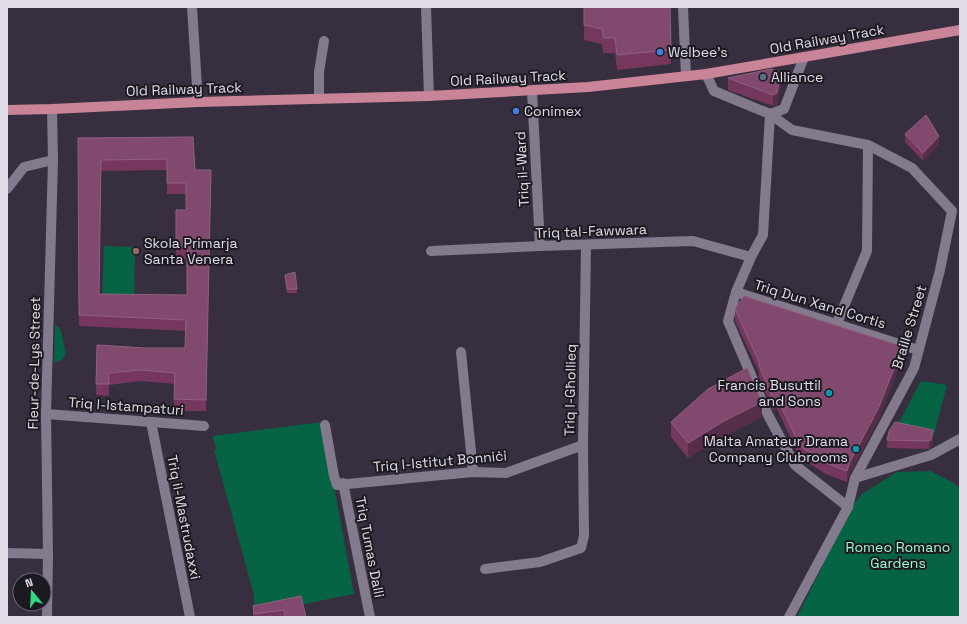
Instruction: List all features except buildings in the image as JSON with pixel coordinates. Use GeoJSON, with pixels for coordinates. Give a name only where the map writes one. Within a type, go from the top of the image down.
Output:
{"type":"FeatureCollection","features":[{"type":"Feature","properties":{"kind":"main road","name":"Old Railway Track"},"geometry":{"type":"LineString","coordinates":[[7,110],[198,102],[429,96],[588,87],[706,74],[960,30]]}},
{"type":"Feature","properties":{"kind":"street"},"geometry":{"type":"LineString","coordinates":[[192,7],[198,102]]}},
{"type":"Feature","properties":{"kind":"street"},"geometry":{"type":"LineString","coordinates":[[426,7],[429,96]]}},
{"type":"Feature","properties":{"kind":"street"},"geometry":{"type":"LineString","coordinates":[[683,7],[686,76]]}},
{"type":"Feature","properties":{"kind":"street"},"geometry":{"type":"LineString","coordinates":[[319,99],[318,72],[324,49],[324,41]]}},
{"type":"Feature","properties":{"kind":"street"},"geometry":{"type":"LineString","coordinates":[[770,114],[784,109],[804,57]]}},
{"type":"Feature","properties":{"kind":"street"},"geometry":{"type":"LineString","coordinates":[[706,74],[714,91],[770,114],[792,130],[868,145],[867,251],[837,323]]}},
{"type":"Feature","properties":{"kind":"street","name":"Triq il-Ward"},"geometry":{"type":"LineString","coordinates":[[532,91],[540,246]]}},
{"type":"Feature","properties":{"kind":"street","name":"Fleur-de-Lys Street"},"geometry":{"type":"LineString","coordinates":[[47,617],[48,554],[46,414],[53,160],[52,109]]}},
{"type":"Feature","properties":{"kind":"street"},"geometry":{"type":"LineString","coordinates":[[770,114],[763,235],[751,257],[736,292],[728,321],[771,421],[794,465],[848,506]]}},
{"type":"Feature","properties":{"kind":"street","name":"Braille Street"},"geometry":{"type":"LineString","coordinates":[[788,617],[848,506],[856,478],[914,368],[940,270],[952,211],[912,168],[868,145]]}},
{"type":"Feature","properties":{"kind":"street"},"geometry":{"type":"LineString","coordinates":[[7,189],[24,167],[53,160]]}},
{"type":"Feature","properties":{"kind":"street","name":"Triq tal-Fawwara"},"geometry":{"type":"LineString","coordinates":[[431,252],[540,246],[693,241],[751,257]]}},
{"type":"Feature","properties":{"kind":"street","name":"Triq l-Għollieq"},"geometry":{"type":"LineString","coordinates":[[485,569],[540,562],[581,548],[584,536],[582,445],[586,245]]}},
{"type":"Feature","properties":{"kind":"street","name":"Triq Dun Xand Cortis"},"geometry":{"type":"LineString","coordinates":[[736,292],[918,350]]}},
{"type":"Feature","properties":{"kind":"street"},"geometry":{"type":"LineString","coordinates":[[461,352],[473,472]]}},
{"type":"Feature","properties":{"kind":"street","name":"Triq l-Istampaturi"},"geometry":{"type":"LineString","coordinates":[[46,414],[204,426]]}},
{"type":"Feature","properties":{"kind":"street","name":"Triq il-Mastrudaxxi"},"geometry":{"type":"LineString","coordinates":[[151,422],[190,617]]}},
{"type":"Feature","properties":{"kind":"street"},"geometry":{"type":"LineString","coordinates":[[325,425],[337,485],[343,483]]}},
{"type":"Feature","properties":{"kind":"street"},"geometry":{"type":"LineString","coordinates":[[856,478],[931,455],[960,439]]}},
{"type":"Feature","properties":{"kind":"street","name":"Triq l-Istitut Bonniċi"},"geometry":{"type":"LineString","coordinates":[[343,483],[473,472],[506,473],[582,445]]}},
{"type":"Feature","properties":{"kind":"street","name":"Triq Tumas Dalli"},"geometry":{"type":"LineString","coordinates":[[343,483],[370,617]]}},
{"type":"Feature","properties":{"kind":"street"},"geometry":{"type":"LineString","coordinates":[[7,553],[48,554]]}},
{"type":"Feature","properties":{"kind":"green space"},"geometry":{"type":"Polygon","coordinates":[[[104,246],[135,247],[134,306],[102,305],[104,246]]]}},
{"type":"Feature","properties":{"kind":"green space"},"geometry":{"type":"Polygon","coordinates":[[[55,325],[60,328],[66,353],[62,360],[54,363],[55,325]]]}},
{"type":"Feature","properties":{"kind":"green space"},"geometry":{"type":"Polygon","coordinates":[[[921,381],[947,385],[933,438],[895,430],[921,381]]]}},
{"type":"Feature","properties":{"kind":"green space"},"geometry":{"type":"Polygon","coordinates":[[[322,422],[354,594],[254,614],[254,595],[214,450],[217,450],[212,436],[322,422]]]}},
{"type":"Feature","properties":{"kind":"green space","name":"Romeo Romano Gardens"},"geometry":{"type":"Polygon","coordinates":[[[930,471],[952,482],[960,488],[960,617],[797,617],[853,505],[862,494],[897,472],[930,471]]]}},
{"type":"Feature","properties":{"kind":"place","name":"Welbee's"},"geometry":{"type":"Point","coordinates":[660,52]}},
{"type":"Feature","properties":{"kind":"place","name":"Alliance"},"geometry":{"type":"Point","coordinates":[763,77]}},
{"type":"Feature","properties":{"kind":"place","name":"Conimex"},"geometry":{"type":"Point","coordinates":[516,111]}},
{"type":"Feature","properties":{"kind":"place","name":"Skola Primarja Santa Venera"},"geometry":{"type":"Point","coordinates":[136,251]}},
{"type":"Feature","properties":{"kind":"place","name":"Francis Busuttil and Sons"},"geometry":{"type":"Point","coordinates":[829,393]}},
{"type":"Feature","properties":{"kind":"place","name":"Malta Amateur Drama Company Clubrooms"},"geometry":{"type":"Point","coordinates":[856,449]}}]}
